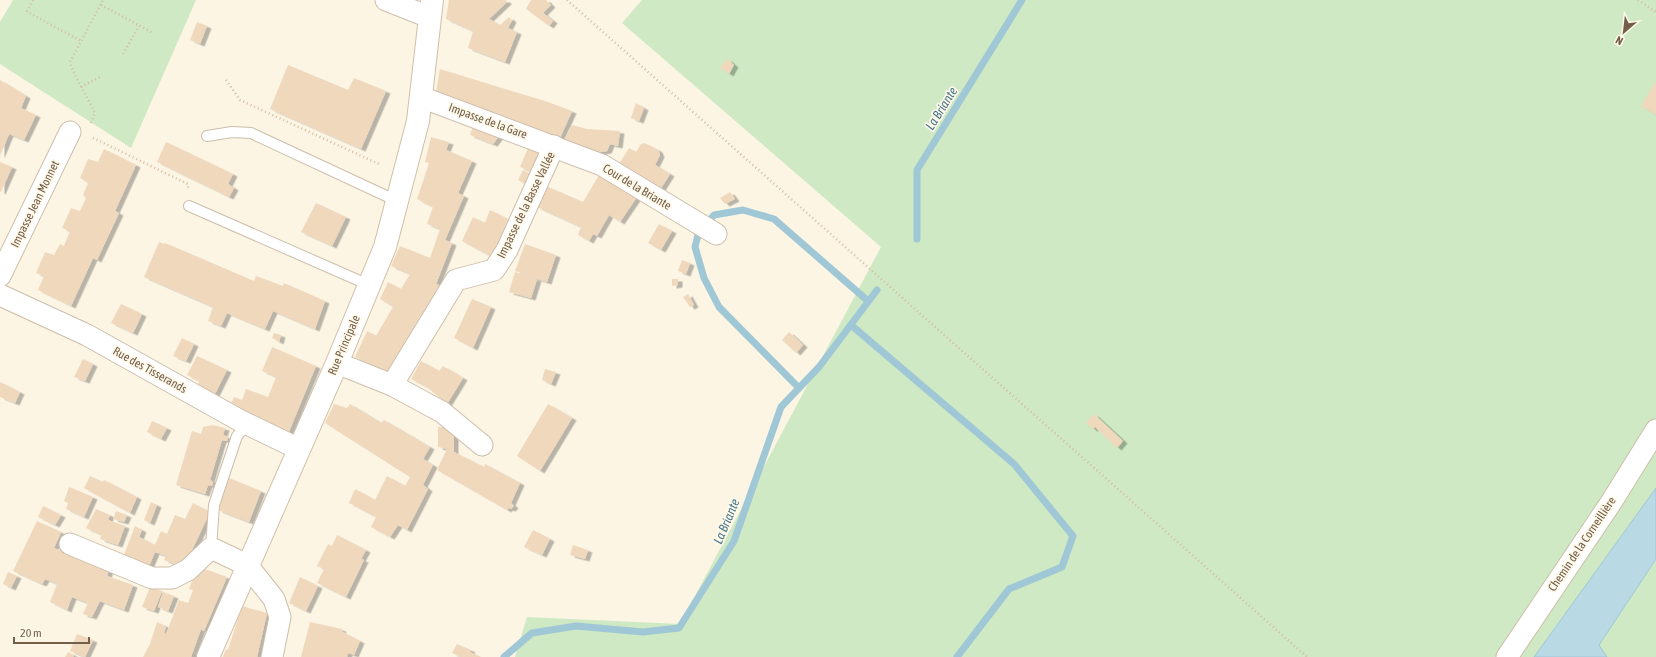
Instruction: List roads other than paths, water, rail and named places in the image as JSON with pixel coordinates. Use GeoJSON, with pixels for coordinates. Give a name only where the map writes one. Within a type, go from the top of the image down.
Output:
{"type":"FeatureCollection","features":[{"type":"Feature","properties":{"kind":"street"},"geometry":{"type":"LineString","coordinates":[[386,0],[430,9]]}},
{"type":"Feature","properties":{"kind":"street","name":"Rue Principale"},"geometry":{"type":"LineString","coordinates":[[208,657],[247,565],[337,363],[385,247],[418,121],[430,9]]}},
{"type":"Feature","properties":{"kind":"street","name":"Impasse de la Gare"},"geometry":{"type":"LineString","coordinates":[[421,97],[554,146]]}},
{"type":"Feature","properties":{"kind":"street","name":"Impasse Jean Monnet"},"geometry":{"type":"LineString","coordinates":[[0,276],[78,133]]}},
{"type":"Feature","properties":{"kind":"street","name":"Cour de la Briante"},"geometry":{"type":"LineString","coordinates":[[554,146],[602,165],[716,234]]}},
{"type":"Feature","properties":{"kind":"street","name":"Impasse de la Basse Vallée"},"geometry":{"type":"LineString","coordinates":[[392,385],[456,280],[494,270],[508,250],[554,146]]}},
{"type":"Feature","properties":{"kind":"street","name":"Rue des Tisserands"},"geometry":{"type":"LineString","coordinates":[[0,296],[87,335],[248,423],[299,449]]}},
{"type":"Feature","properties":{"kind":"street"},"geometry":{"type":"LineString","coordinates":[[337,363],[392,385],[442,412],[482,445]]}},
{"type":"Feature","properties":{"kind":"street","name":"Chemin de la Corneillière"},"geometry":{"type":"LineString","coordinates":[[1507,657],[1612,501],[1656,430]]}},
{"type":"Feature","properties":{"kind":"street"},"geometry":{"type":"LineString","coordinates":[[70,544],[152,578],[172,578],[188,570],[211,548],[247,565],[274,599],[280,617],[272,657]]}},
{"type":"Feature","properties":{"kind":"lane"},"geometry":{"type":"LineString","coordinates":[[207,136],[232,132],[251,133],[398,201]]}},
{"type":"Feature","properties":{"kind":"lane"},"geometry":{"type":"LineString","coordinates":[[189,206],[370,285]]}},
{"type":"Feature","properties":{"kind":"lane"},"geometry":{"type":"LineString","coordinates":[[211,548],[214,505],[237,436],[248,423]]}},
{"type":"Feature","properties":{"kind":"water"},"geometry":{"type":"Polygon","coordinates":[[[1656,488],[1656,559],[1599,645],[1607,657],[1534,657],[1656,488]]]}},
{"type":"Feature","properties":{"kind":"waterway","name":"La Briante"},"geometry":{"type":"LineString","coordinates":[[917,239],[917,170],[1022,0]]}},
{"type":"Feature","properties":{"kind":"waterway"},"geometry":{"type":"LineString","coordinates":[[799,388],[719,307],[704,278],[695,247],[698,235],[714,215],[743,210],[774,219],[868,301]]}},
{"type":"Feature","properties":{"kind":"waterway","name":"La Briante"},"geometry":{"type":"LineString","coordinates":[[504,657],[532,633],[576,626],[643,632],[679,628],[734,541],[781,407],[819,367],[877,290]]}},
{"type":"Feature","properties":{"kind":"waterway"},"geometry":{"type":"LineString","coordinates":[[851,325],[1014,464],[1073,536],[1062,567],[1009,589],[957,657]]}}]}
